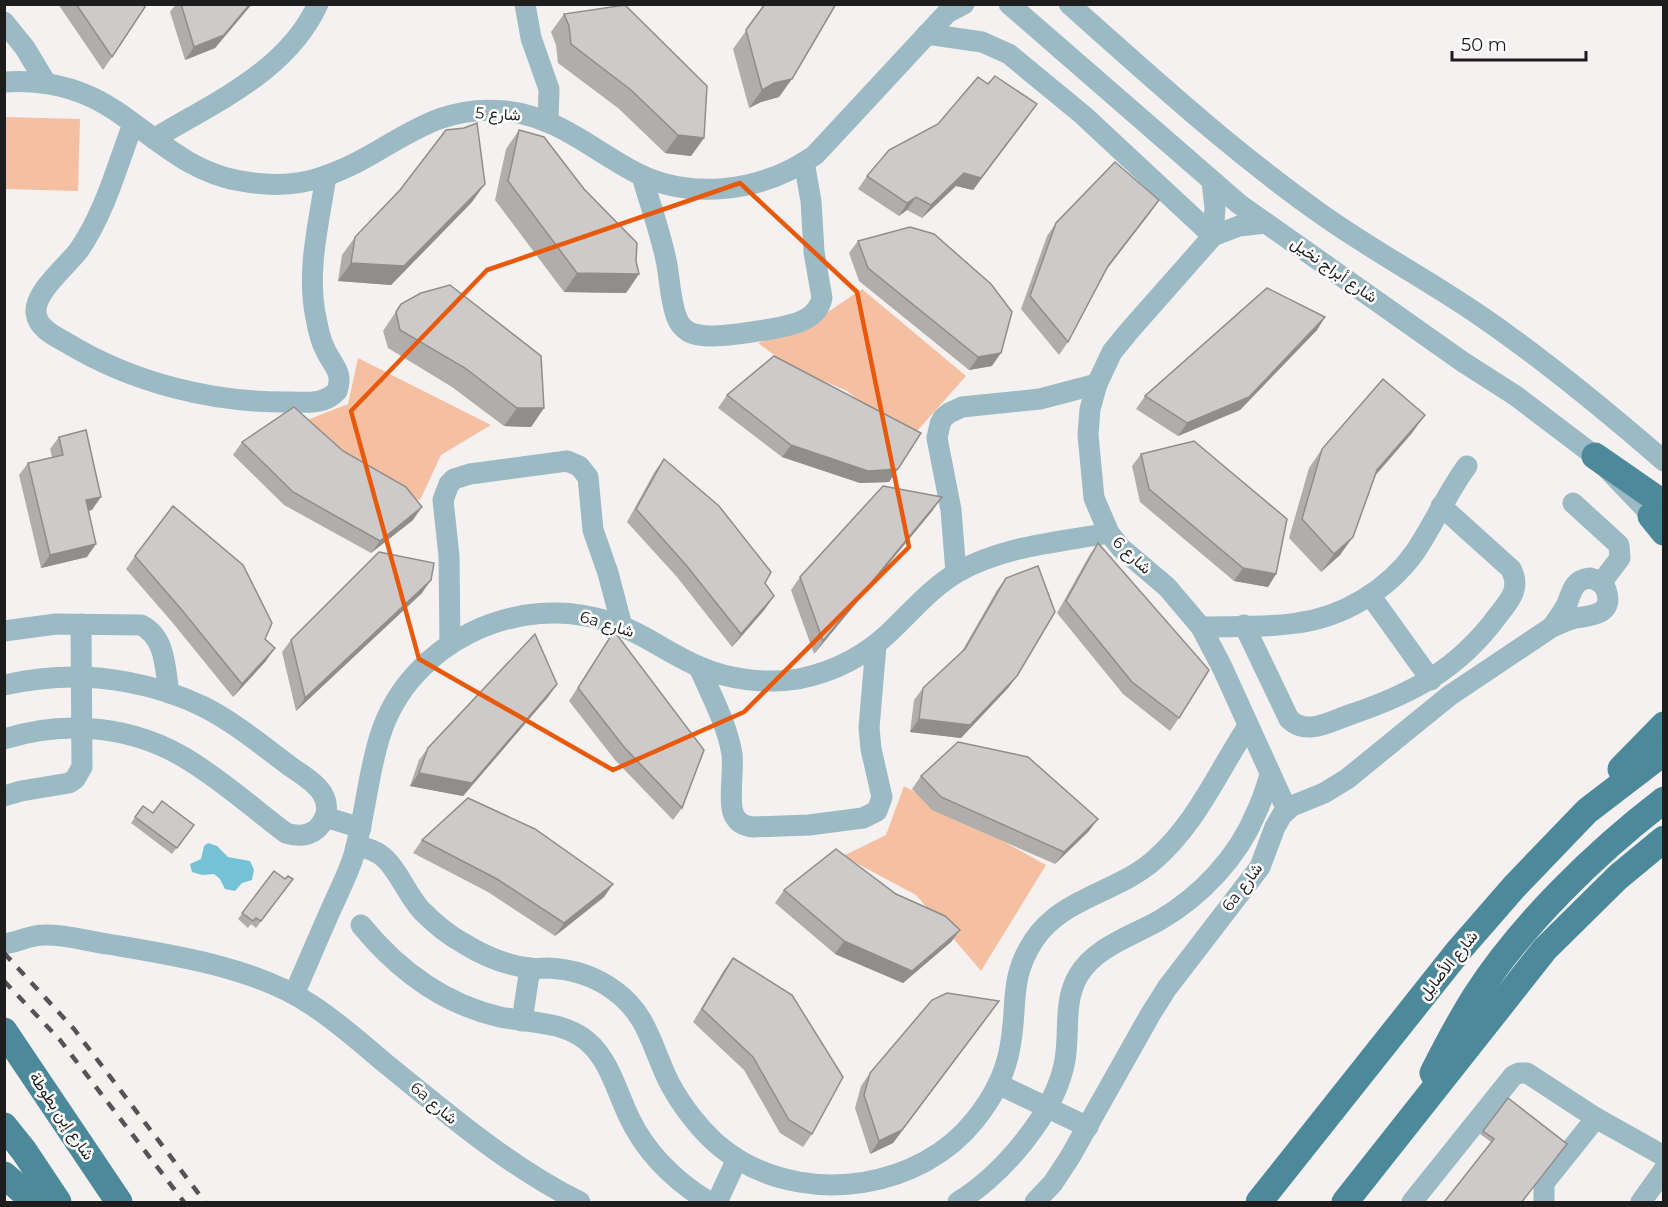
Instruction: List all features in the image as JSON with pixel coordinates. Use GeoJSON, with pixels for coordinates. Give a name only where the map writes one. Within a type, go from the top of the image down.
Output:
{"type":"FeatureCollection","features":[{"type":"Feature","properties":{"kind":"main road"},"geometry":{"type":"LineString","coordinates":[[1595,456],[1660,520]]}},
{"type":"Feature","properties":{"kind":"main road"},"geometry":{"type":"LineString","coordinates":[[1587,811],[1633,755],[1664,725]]}},
{"type":"Feature","properties":{"kind":"main road","name":"شارع الأصايل"},"geometry":{"type":"LineString","coordinates":[[1258,1203],[1460,950],[1514,887],[1587,811],[1664,752]]}},
{"type":"Feature","properties":{"kind":"main road"},"geometry":{"type":"LineString","coordinates":[[1407,1125],[1450,1039],[1476,996],[1506,954],[1544,910],[1597,857],[1664,800]]}},
{"type":"Feature","properties":{"kind":"main road"},"geometry":{"type":"LineString","coordinates":[[1345,1203],[1524,975],[1618,877],[1664,839]]}},
{"type":"Feature","properties":{"kind":"main road"},"geometry":{"type":"LineString","coordinates":[[1569,926],[1664,864]]}},
{"type":"Feature","properties":{"kind":"main road","name":"شارع إبن بطوطة"},"geometry":{"type":"LineString","coordinates":[[4,1031],[119,1203]]}},
{"type":"Feature","properties":{"kind":"main road"},"geometry":{"type":"LineString","coordinates":[[4,1126],[24,1151],[58,1203]]}},
{"type":"Feature","properties":{"kind":"main road"},"geometry":{"type":"LineString","coordinates":[[4,1175],[35,1203]]}},
{"type":"Feature","properties":{"kind":"street"},"geometry":{"type":"LineString","coordinates":[[153,139],[265,71],[293,45],[318,4]]}},
{"type":"Feature","properties":{"kind":"street"},"geometry":{"type":"LineString","coordinates":[[525,4],[531,38],[549,89],[548,121]]}},
{"type":"Feature","properties":{"kind":"street"},"geometry":{"type":"LineString","coordinates":[[1069,4],[1215,132],[1288,190],[1355,237],[1520,343],[1598,404],[1664,461]]}},
{"type":"Feature","properties":{"kind":"street","name":"شارع أبراج نخيل"},"geometry":{"type":"LineString","coordinates":[[1008,5],[1212,181],[1266,223],[1387,306],[1463,362],[1516,396],[1595,456]]}},
{"type":"Feature","properties":{"kind":"street","name":"شارع 5"},"geometry":{"type":"LineString","coordinates":[[4,82],[46,83],[84,94],[110,107],[196,167],[239,181],[283,184],[305,182],[351,165],[429,122],[455,114],[504,111],[548,121],[568,130],[642,176],[678,187],[725,188],[753,184],[771,178],[804,162],[825,146],[953,7]]}},
{"type":"Feature","properties":{"kind":"street"},"geometry":{"type":"LineString","coordinates":[[4,22],[25,48],[46,83]]}},
{"type":"Feature","properties":{"kind":"street"},"geometry":{"type":"LineString","coordinates":[[927,34],[975,40],[1009,54],[1083,114],[1213,236]]}},
{"type":"Feature","properties":{"kind":"street"},"geometry":{"type":"LineString","coordinates":[[133,124],[95,223],[70,261],[42,294],[36,308],[36,315],[43,328],[78,350],[118,369],[180,389],[244,400],[278,402],[324,401],[337,391],[340,375],[325,351],[312,295],[312,266],[326,176]]}},
{"type":"Feature","properties":{"kind":"street"},"geometry":{"type":"LineString","coordinates":[[642,176],[664,252],[678,320],[683,327],[697,334],[736,334],[778,328],[804,321],[816,312],[820,305],[822,298],[813,237],[811,201],[804,162]]}},
{"type":"Feature","properties":{"kind":"street"},"geometry":{"type":"LineString","coordinates":[[1212,181],[1215,208],[1213,236]]}},
{"type":"Feature","properties":{"kind":"street","name":"شارع 6"},"geometry":{"type":"LineString","coordinates":[[1266,223],[1239,226],[1213,236],[1120,342],[1096,384],[1089,422],[1089,448],[1094,498],[1109,533],[1121,548],[1167,588],[1201,627],[1287,810]]}},
{"type":"Feature","properties":{"kind":"street"},"geometry":{"type":"LineString","coordinates":[[956,573],[950,503],[937,438],[944,418],[962,407],[1040,399],[1096,384]]}},
{"type":"Feature","properties":{"kind":"street"},"geometry":{"type":"LineString","coordinates":[[450,644],[449,556],[443,500],[448,484],[454,479],[470,474],[567,461],[579,466],[588,477],[593,530],[608,573],[622,626]]}},
{"type":"Feature","properties":{"kind":"street"},"geometry":{"type":"LineString","coordinates":[[1201,627],[1284,625],[1317,619],[1353,605],[1370,595],[1394,576],[1414,553],[1467,466]]}},
{"type":"Feature","properties":{"kind":"street"},"geometry":{"type":"LineString","coordinates":[[1573,503],[1619,545],[1620,558],[1601,583]]}},
{"type":"Feature","properties":{"kind":"street"},"geometry":{"type":"LineString","coordinates":[[1244,625],[1289,719],[1300,727],[1313,727],[1372,708],[1431,680],[1480,638],[1510,600],[1516,588],[1516,581],[1511,570],[1441,506]]}},
{"type":"Feature","properties":{"kind":"street","name":"6a شارع"},"geometry":{"type":"LineString","coordinates":[[294,994],[351,864],[375,755],[387,717],[402,692],[421,669],[450,644],[497,621],[533,614],[571,613],[622,626],[699,667],[718,674],[757,681],[797,679],[839,667],[876,645],[928,595],[956,573],[998,555],[1109,533]]}},
{"type":"Feature","properties":{"kind":"street"},"geometry":{"type":"LineString","coordinates":[[1287,810],[1297,803],[1324,793],[1347,779],[1449,696],[1552,627],[1569,620],[1593,617],[1604,610],[1608,599],[1601,583],[1590,578],[1578,581],[1574,585],[1566,606],[1552,627]]}},
{"type":"Feature","properties":{"kind":"street"},"geometry":{"type":"LineString","coordinates":[[1370,595],[1431,680]]}},
{"type":"Feature","properties":{"kind":"street"},"geometry":{"type":"LineString","coordinates":[[4,631],[31,626],[81,624],[134,624],[148,628],[158,640],[169,693]]}},
{"type":"Feature","properties":{"kind":"street"},"geometry":{"type":"LineString","coordinates":[[4,796],[41,787],[62,785],[75,779],[82,767],[81,624]]}},
{"type":"Feature","properties":{"kind":"street"},"geometry":{"type":"LineString","coordinates":[[699,667],[730,744],[734,776],[732,812],[735,818],[746,826],[753,827],[836,822],[871,816],[881,804],[882,797],[871,749],[869,728],[876,645]]}},
{"type":"Feature","properties":{"kind":"street"},"geometry":{"type":"LineString","coordinates":[[4,685],[51,678],[82,677],[126,682],[169,693],[207,709],[311,781],[323,793],[326,801],[325,817],[321,825],[313,832],[295,836],[286,833],[176,752],[121,733],[82,728],[44,730],[4,740]]}},
{"type":"Feature","properties":{"kind":"street"},"geometry":{"type":"LineString","coordinates":[[325,817],[358,838],[367,848],[384,856],[407,892],[423,911],[461,942],[498,960],[530,968],[565,970],[583,974],[601,981],[616,992],[640,1017],[649,1031],[669,1083],[680,1101],[706,1133],[737,1159],[770,1174],[804,1183],[852,1184],[897,1174],[938,1153],[973,1123],[998,1084],[1009,1051],[1015,982],[1020,966],[1037,935],[1063,911],[1129,879],[1169,846],[1196,814],[1248,726]]}},
{"type":"Feature","properties":{"kind":"street"},"geometry":{"type":"LineString","coordinates":[[958,1203],[992,1178],[1013,1156],[1031,1133],[1054,1093],[1065,1060],[1069,1001],[1078,976],[1096,955],[1171,912],[1200,891],[1245,836],[1256,814],[1270,775]]}},
{"type":"Feature","properties":{"kind":"street","name":"6a شارع"},"geometry":{"type":"LineString","coordinates":[[1035,1203],[1053,1183],[1088,1127],[1149,1015],[1186,961],[1260,867],[1278,820],[1287,810]]}},
{"type":"Feature","properties":{"kind":"street"},"geometry":{"type":"LineString","coordinates":[[362,925],[393,961],[432,989],[476,1010],[522,1021],[557,1026],[587,1041],[599,1053],[629,1118],[652,1154],[681,1183],[709,1203]]}},
{"type":"Feature","properties":{"kind":"street","name":"6a شارع"},"geometry":{"type":"LineString","coordinates":[[7,946],[36,935],[53,935],[164,954],[226,968],[294,994],[336,1022],[486,1144],[528,1173],[580,1203]]}},
{"type":"Feature","properties":{"kind":"street"},"geometry":{"type":"LineString","coordinates":[[522,1021],[530,968]]}},
{"type":"Feature","properties":{"kind":"street"},"geometry":{"type":"LineString","coordinates":[[1414,1201],[1516,1074],[1527,1073],[1596,1118],[1664,1156]]}},
{"type":"Feature","properties":{"kind":"street"},"geometry":{"type":"LineString","coordinates":[[998,1084],[1088,1127]]}},
{"type":"Feature","properties":{"kind":"street"},"geometry":{"type":"LineString","coordinates":[[1544,1203],[1544,1183],[1596,1118]]}},
{"type":"Feature","properties":{"kind":"street"},"geometry":{"type":"LineString","coordinates":[[717,1203],[737,1159]]}},
{"type":"Feature","properties":{"kind":"street"},"geometry":{"type":"LineString","coordinates":[[1641,1203],[1664,1170]]}},
{"type":"Feature","properties":{"kind":"highlighted area"},"geometry":{"type":"Polygon","coordinates":[[[740,183],[857,292],[909,547],[744,712],[613,770],[419,659],[351,411],[487,270],[740,183]]]}},
{"type":"Feature","properties":{"kind":"shaded area"},"geometry":{"type":"Polygon","coordinates":[[[5,117],[80,119],[78,191],[5,189],[5,117]]]}},
{"type":"Feature","properties":{"kind":"shaded area"},"geometry":{"type":"Polygon","coordinates":[[[862,289],[966,376],[909,440],[847,391],[789,366],[758,343],[825,314],[862,289]]]}},
{"type":"Feature","properties":{"kind":"shaded area"},"geometry":{"type":"Polygon","coordinates":[[[358,358],[491,425],[441,455],[420,500],[402,495],[302,422],[348,404],[358,358]]]}},
{"type":"Feature","properties":{"kind":"shaded area"},"geometry":{"type":"Polygon","coordinates":[[[904,786],[1046,865],[981,971],[916,895],[843,856],[886,835],[904,786]]]}},
{"type":"Feature","properties":{"kind":"water"},"geometry":{"type":"Polygon","coordinates":[[[208,843],[217,846],[228,857],[250,861],[254,870],[252,880],[242,883],[235,891],[225,889],[220,879],[214,874],[202,875],[192,872],[190,864],[201,859],[204,846],[208,843]]]}},
{"type":"Feature","properties":{"kind":"building"},"geometry":{"type":"Polygon","coordinates":[[[76,4],[143,4],[145,7],[112,57],[76,4]]]}},
{"type":"Feature","properties":{"kind":"building"},"geometry":{"type":"Polygon","coordinates":[[[181,4],[250,4],[224,35],[194,47],[181,4]]]}},
{"type":"Feature","properties":{"kind":"building"},"geometry":{"type":"Polygon","coordinates":[[[765,4],[836,4],[792,79],[774,83],[762,90],[746,30],[765,4]]]}},
{"type":"Feature","properties":{"kind":"building"},"geometry":{"type":"Polygon","coordinates":[[[625,5],[707,86],[704,138],[678,135],[631,90],[571,44],[569,26],[564,14],[625,5]]]}},
{"type":"Feature","properties":{"kind":"building"},"geometry":{"type":"Polygon","coordinates":[[[995,76],[1037,104],[981,178],[964,173],[931,205],[916,197],[907,203],[867,176],[889,150],[938,124],[978,77],[988,84],[995,76]]]}},
{"type":"Feature","properties":{"kind":"building"},"geometry":{"type":"Polygon","coordinates":[[[477,123],[485,184],[404,266],[351,263],[355,237],[400,190],[446,130],[464,128],[477,123]]]}},
{"type":"Feature","properties":{"kind":"building"},"geometry":{"type":"Polygon","coordinates":[[[519,130],[544,137],[584,189],[637,243],[636,261],[639,274],[577,273],[508,181],[519,130]]]}},
{"type":"Feature","properties":{"kind":"building"},"geometry":{"type":"Polygon","coordinates":[[[1115,162],[1159,200],[1108,266],[1068,342],[1030,296],[1056,223],[1115,162]]]}},
{"type":"Feature","properties":{"kind":"building"},"geometry":{"type":"Polygon","coordinates":[[[910,227],[934,234],[991,284],[1012,312],[1001,353],[978,357],[868,268],[858,241],[910,227]]]}},
{"type":"Feature","properties":{"kind":"building"},"geometry":{"type":"Polygon","coordinates":[[[450,285],[541,356],[544,408],[517,408],[465,368],[400,330],[396,312],[401,304],[421,293],[450,285]]]}},
{"type":"Feature","properties":{"kind":"building"},"geometry":{"type":"Polygon","coordinates":[[[1267,288],[1325,317],[1249,397],[1187,423],[1145,396],[1267,288]]]}},
{"type":"Feature","properties":{"kind":"building"},"geometry":{"type":"Polygon","coordinates":[[[774,356],[921,433],[898,469],[868,471],[791,445],[727,395],[774,356]]]}},
{"type":"Feature","properties":{"kind":"building"},"geometry":{"type":"Polygon","coordinates":[[[1383,379],[1425,415],[1377,470],[1353,537],[1334,554],[1302,519],[1322,449],[1383,379]]]}},
{"type":"Feature","properties":{"kind":"building"},"geometry":{"type":"Polygon","coordinates":[[[294,407],[343,451],[406,487],[422,507],[380,541],[293,492],[242,442],[294,407]]]}},
{"type":"Feature","properties":{"kind":"building"},"geometry":{"type":"Polygon","coordinates":[[[86,430],[101,497],[86,500],[96,544],[50,555],[28,463],[63,455],[59,437],[86,430]]]}},
{"type":"Feature","properties":{"kind":"building"},"geometry":{"type":"Polygon","coordinates":[[[1194,441],[1287,519],[1276,574],[1243,568],[1149,489],[1141,454],[1194,441]]]}},
{"type":"Feature","properties":{"kind":"building"},"geometry":{"type":"Polygon","coordinates":[[[664,459],[719,506],[771,572],[765,583],[774,596],[741,634],[686,565],[636,509],[664,459]]]}},
{"type":"Feature","properties":{"kind":"building"},"geometry":{"type":"Polygon","coordinates":[[[883,486],[942,497],[823,641],[800,577],[883,486]]]}},
{"type":"Feature","properties":{"kind":"building"},"geometry":{"type":"Polygon","coordinates":[[[173,506],[243,565],[272,623],[265,639],[275,648],[242,684],[135,556],[173,506]]]}},
{"type":"Feature","properties":{"kind":"building"},"geometry":{"type":"Polygon","coordinates":[[[1098,543],[1209,670],[1179,718],[1132,682],[1066,601],[1098,543]]]}},
{"type":"Feature","properties":{"kind":"building"},"geometry":{"type":"Polygon","coordinates":[[[379,552],[434,563],[431,580],[305,698],[291,640],[379,552]]]}},
{"type":"Feature","properties":{"kind":"building"},"geometry":{"type":"Polygon","coordinates":[[[1038,566],[1055,612],[1017,676],[970,725],[919,719],[923,688],[965,649],[1006,578],[1038,566]]]}},
{"type":"Feature","properties":{"kind":"building"},"geometry":{"type":"Polygon","coordinates":[[[614,631],[704,750],[682,808],[624,747],[578,688],[614,631]]]}},
{"type":"Feature","properties":{"kind":"building"},"geometry":{"type":"Polygon","coordinates":[[[535,634],[557,684],[472,783],[419,773],[428,748],[535,634]]]}},
{"type":"Feature","properties":{"kind":"building"},"geometry":{"type":"Polygon","coordinates":[[[958,742],[1028,757],[1098,819],[1064,852],[941,797],[921,776],[958,742]]]}},
{"type":"Feature","properties":{"kind":"building"},"geometry":{"type":"Polygon","coordinates":[[[468,798],[535,829],[613,884],[564,923],[497,879],[422,840],[468,798]]]}},
{"type":"Feature","properties":{"kind":"building"},"geometry":{"type":"Polygon","coordinates":[[[162,801],[194,825],[177,848],[135,817],[143,806],[153,813],[162,801]]]}},
{"type":"Feature","properties":{"kind":"building"},"geometry":{"type":"Polygon","coordinates":[[[836,849],[896,894],[945,916],[960,930],[912,971],[844,941],[784,890],[836,849]]]}},
{"type":"Feature","properties":{"kind":"building"},"geometry":{"type":"Polygon","coordinates":[[[274,871],[285,879],[288,876],[293,879],[261,921],[256,918],[253,921],[242,913],[274,871]]]}},
{"type":"Feature","properties":{"kind":"building"},"geometry":{"type":"Polygon","coordinates":[[[733,958],[792,995],[843,1077],[812,1134],[789,1120],[753,1057],[702,1009],[733,958]]]}},
{"type":"Feature","properties":{"kind":"building"},"geometry":{"type":"Polygon","coordinates":[[[947,993],[999,1001],[902,1130],[879,1141],[864,1095],[870,1073],[932,1000],[947,993]]]}},
{"type":"Feature","properties":{"kind":"building"},"geometry":{"type":"Polygon","coordinates":[[[1508,1098],[1567,1144],[1521,1203],[1447,1203],[1445,1201],[1494,1139],[1483,1131],[1508,1098]]]}},
{"type":"Feature","properties":{"kind":"railway"},"geometry":{"type":"LineString","coordinates":[[4,953],[74,1029],[205,1202]]}},
{"type":"Feature","properties":{"kind":"railway"},"geometry":{"type":"LineString","coordinates":[[4,981],[60,1040],[184,1202]]}}]}
